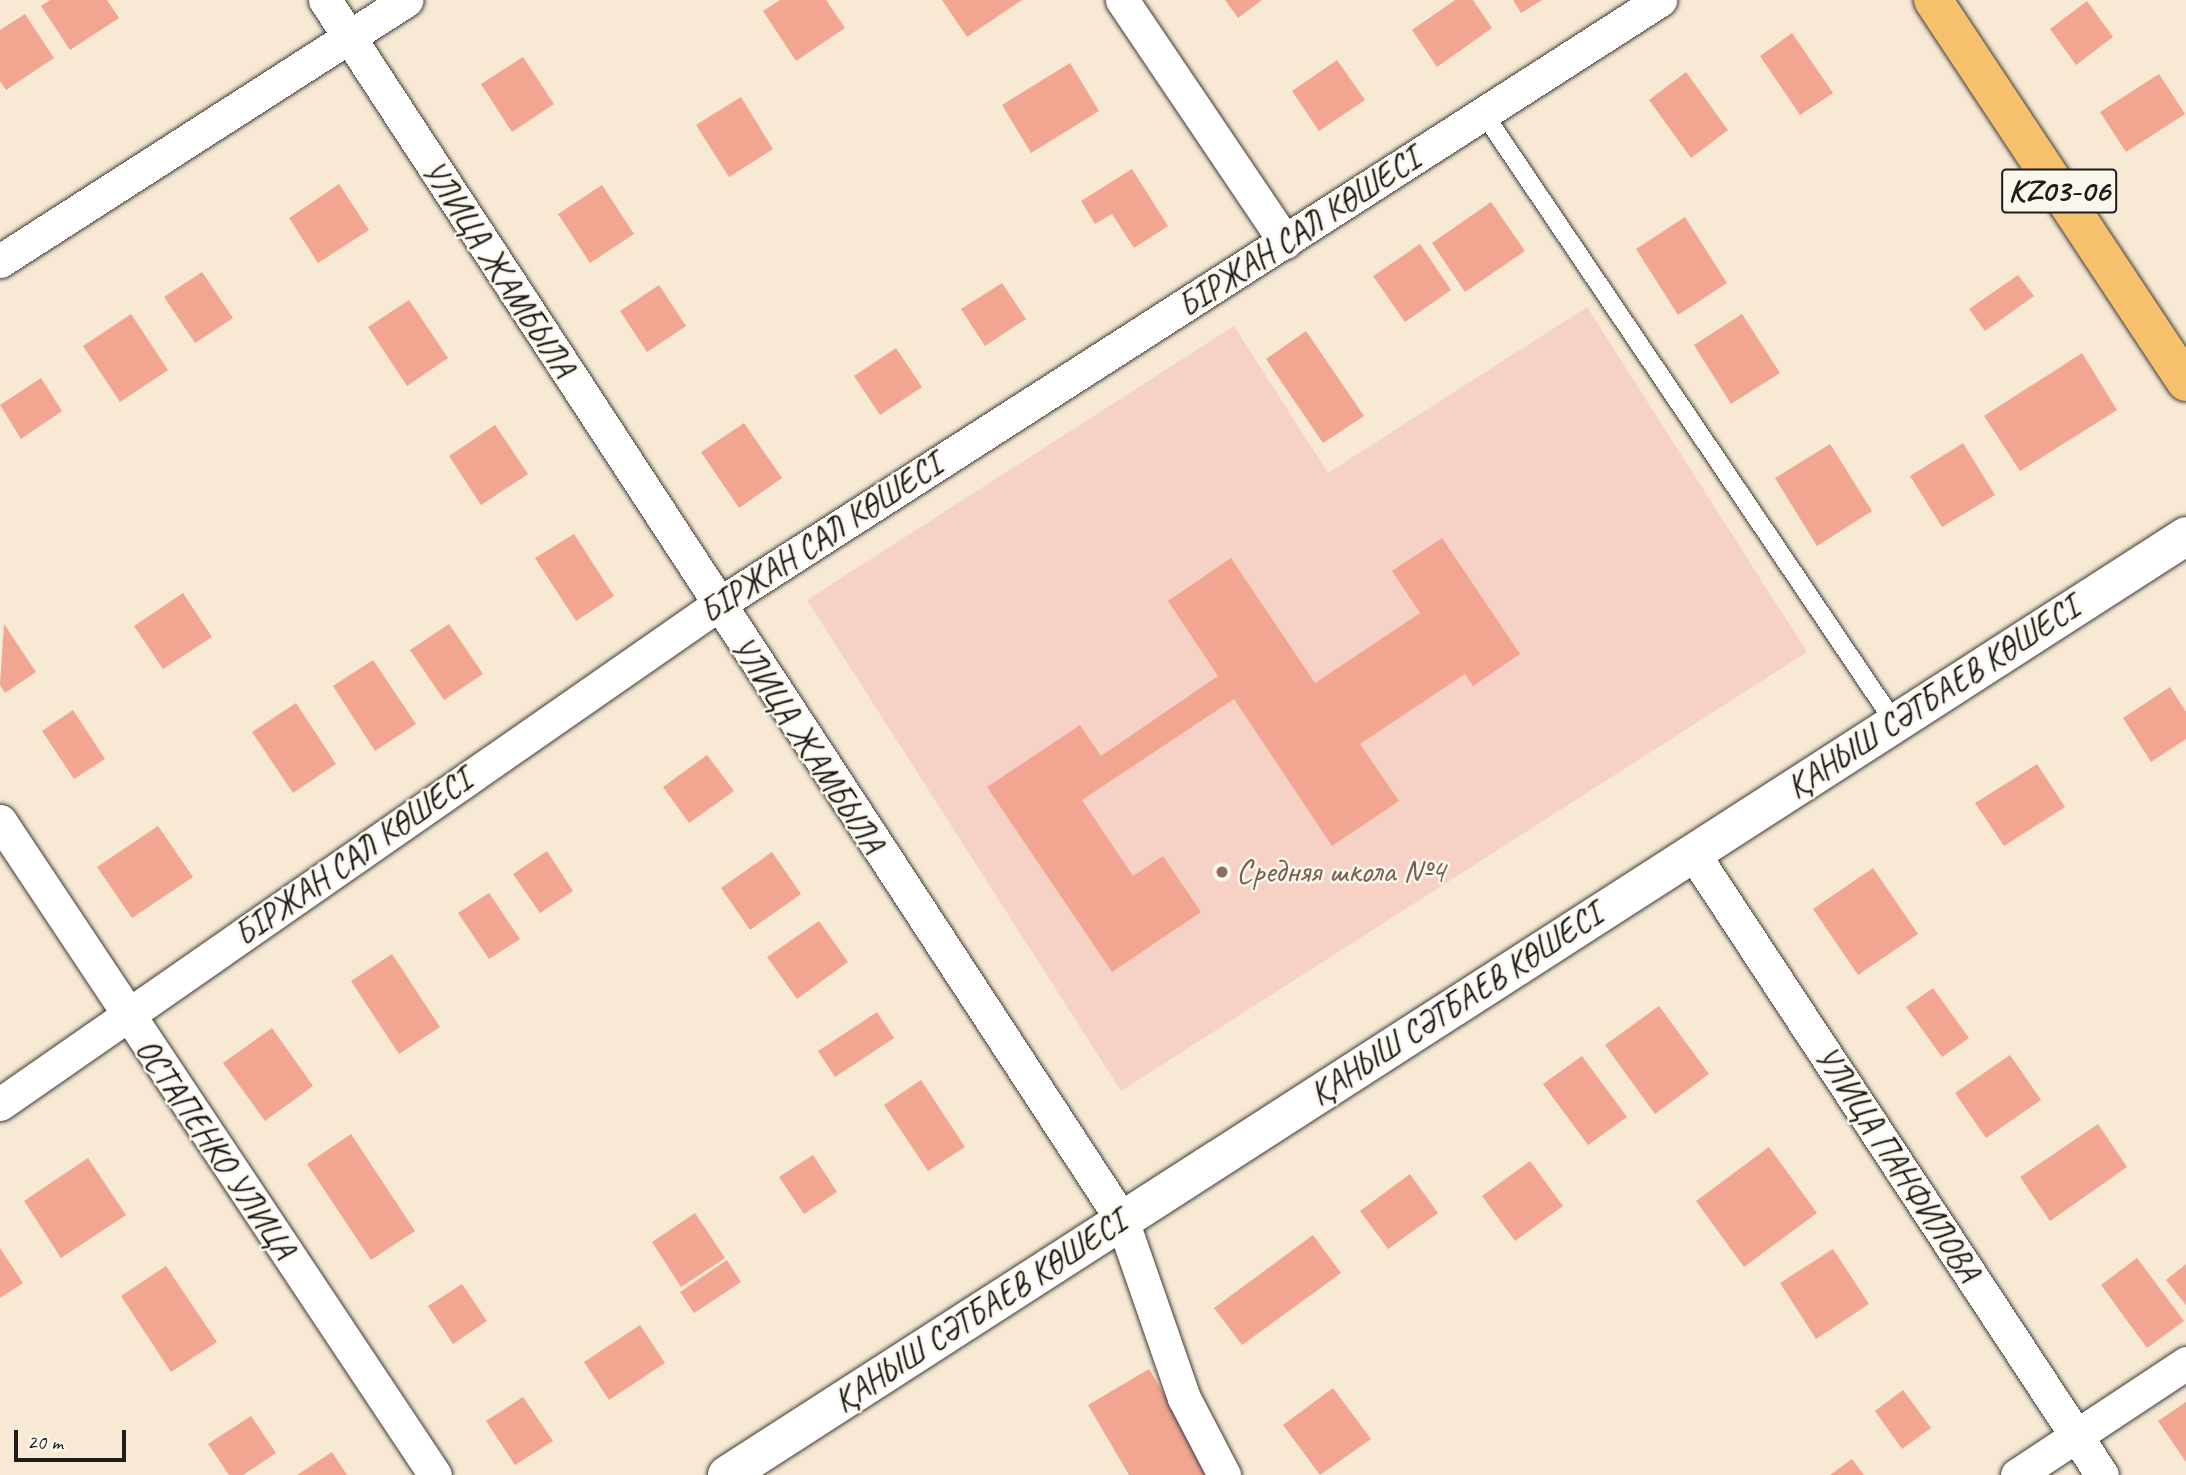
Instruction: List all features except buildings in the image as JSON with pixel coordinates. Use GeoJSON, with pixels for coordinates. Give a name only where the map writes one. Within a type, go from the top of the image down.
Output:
{"type":"FeatureCollection","features":[{"type":"Feature","properties":{"kind":"main road","name":"KZ03-06"},"geometry":{"type":"LineString","coordinates":[[1933,0],[2186,382]]}},
{"type":"Feature","properties":{"kind":"street","name":"УЛИЦА ЖАМБЫЛА"},"geometry":{"type":"LineString","coordinates":[[325,0],[716,606],[1122,1220],[1184,1398],[1224,1475]]}},
{"type":"Feature","properties":{"kind":"street"},"geometry":{"type":"LineString","coordinates":[[0,261],[407,0]]}},
{"type":"Feature","properties":{"kind":"street"},"geometry":{"type":"LineString","coordinates":[[1122,0],[1285,242]]}},
{"type":"Feature","properties":{"kind":"street","name":"БІРЖАН САЛ КӨШЕСІ"},"geometry":{"type":"LineString","coordinates":[[0,1104],[716,606],[1660,0]]}},
{"type":"Feature","properties":{"kind":"street","name":"ҚАНЫШ СӘТБАЕВ КӨШЕСІ"},"geometry":{"type":"LineString","coordinates":[[727,1475],[2186,536]]}},
{"type":"Feature","properties":{"kind":"street","name":"ОСТАПЕНКО УЛИЦА"},"geometry":{"type":"LineString","coordinates":[[0,821],[126,1016],[435,1475]]}},
{"type":"Feature","properties":{"kind":"street","name":"УЛИЦА ПАНФИЛОВА"},"geometry":{"type":"LineString","coordinates":[[1693,853],[2102,1475]]}},
{"type":"Feature","properties":{"kind":"street"},"geometry":{"type":"LineString","coordinates":[[2017,1475],[2186,1363]]}},
{"type":"Feature","properties":{"kind":"lane"},"geometry":{"type":"LineString","coordinates":[[1484,114],[1895,723]]}},
{"type":"Feature","properties":{"kind":"shaded area","name":"Средняя школа №4"},"geometry":{"type":"Polygon","coordinates":[[[1587,307],[1807,652],[1121,1091],[807,600],[1234,326],[1328,473],[1587,307]]]}},
{"type":"Feature","properties":{"kind":"place","name":"Средняя школа №4"},"geometry":{"type":"Point","coordinates":[1222,872]}}]}
